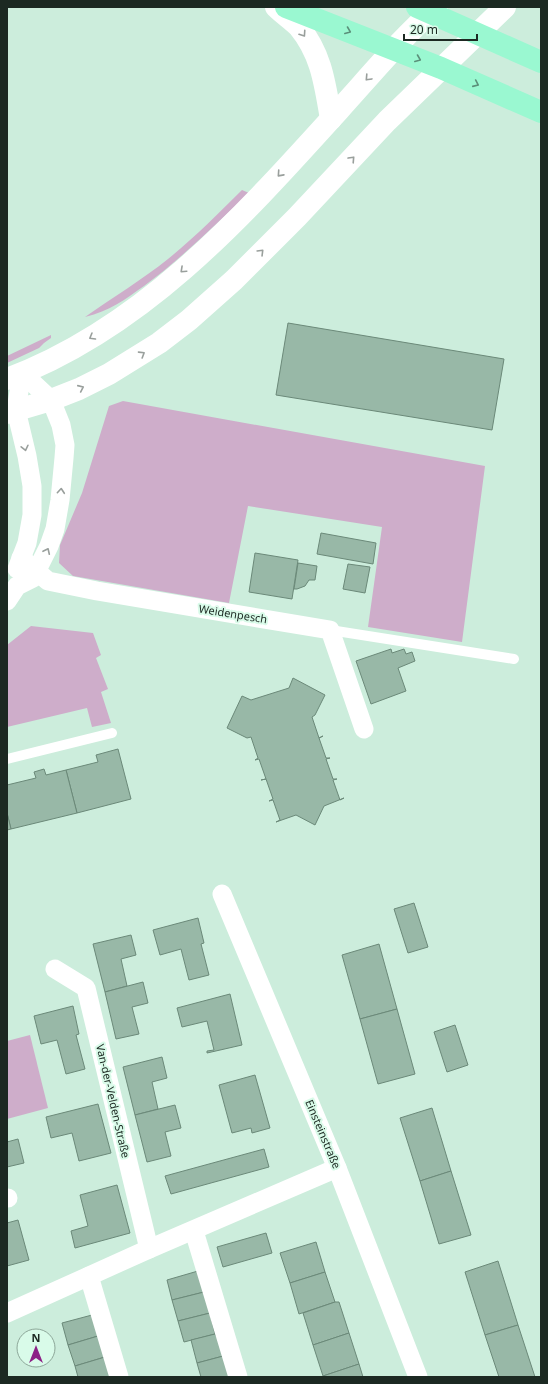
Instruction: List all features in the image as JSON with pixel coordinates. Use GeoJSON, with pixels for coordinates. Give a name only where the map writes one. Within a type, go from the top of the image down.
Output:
{"type":"FeatureCollection","features":[{"type":"Feature","properties":{"kind":"main road"},"geometry":{"type":"LineString","coordinates":[[276,7],[298,27],[313,48],[322,68],[331,119]]}},
{"type":"Feature","properties":{"kind":"main road"},"geometry":{"type":"LineString","coordinates":[[286,7],[441,68],[541,112]]}},
{"type":"Feature","properties":{"kind":"main road"},"geometry":{"type":"LineString","coordinates":[[12,412],[52,400],[109,374],[158,343],[189,320],[234,280],[297,217],[387,121],[505,7]]}},
{"type":"Feature","properties":{"kind":"main road"},"geometry":{"type":"LineString","coordinates":[[15,376],[65,353],[103,331],[148,299],[176,276],[272,184],[394,50],[428,9],[477,34],[541,62]]}},
{"type":"Feature","properties":{"kind":"street"},"geometry":{"type":"LineString","coordinates":[[15,376],[52,400],[61,425],[64,445],[64,464],[60,500],[49,546],[33,578],[12,594],[16,571],[27,543],[32,515],[32,486],[27,456],[12,412],[15,376]]}},
{"type":"Feature","properties":{"kind":"street","name":"Weidenpesch"},"geometry":{"type":"LineString","coordinates":[[21,558],[48,581],[97,591],[330,630]]}},
{"type":"Feature","properties":{"kind":"street"},"geometry":{"type":"LineString","coordinates":[[330,630],[364,729]]}},
{"type":"Feature","properties":{"kind":"street","name":"Einsteinstraße"},"geometry":{"type":"LineString","coordinates":[[222,894],[337,1168],[418,1377]]}},
{"type":"Feature","properties":{"kind":"street","name":"Van-der-Velden-Straße"},"geometry":{"type":"LineString","coordinates":[[54,969],[86,988],[148,1249]]}},
{"type":"Feature","properties":{"kind":"street"},"geometry":{"type":"LineString","coordinates":[[7,1313],[148,1249],[194,1231],[337,1168]]}},
{"type":"Feature","properties":{"kind":"street"},"geometry":{"type":"LineString","coordinates":[[194,1231],[238,1377]]}},
{"type":"Feature","properties":{"kind":"street"},"geometry":{"type":"LineString","coordinates":[[89,1276],[119,1377]]}},
{"type":"Feature","properties":{"kind":"lane"},"geometry":{"type":"LineString","coordinates":[[330,630],[514,659]]}},
{"type":"Feature","properties":{"kind":"lane"},"geometry":{"type":"LineString","coordinates":[[7,759],[112,733]]}},
{"type":"Feature","properties":{"kind":"shaded area"},"geometry":{"type":"Polygon","coordinates":[[[242,190],[249,193],[172,264],[137,291],[116,304],[102,312],[85,317],[168,259],[197,234],[242,190]]]}},
{"type":"Feature","properties":{"kind":"shaded area"},"geometry":{"type":"Polygon","coordinates":[[[51,335],[51,338],[39,348],[7,363],[7,356],[51,335]]]}},
{"type":"Feature","properties":{"kind":"shaded area"},"geometry":{"type":"Polygon","coordinates":[[[123,401],[485,466],[462,642],[368,627],[382,527],[248,506],[229,603],[73,576],[59,563],[60,545],[82,493],[109,406],[123,401]]]}},
{"type":"Feature","properties":{"kind":"shaded area"},"geometry":{"type":"Polygon","coordinates":[[[31,626],[93,633],[101,655],[96,658],[108,689],[101,692],[111,723],[92,727],[87,708],[7,727],[7,645],[31,626]]]}},
{"type":"Feature","properties":{"kind":"shaded area"},"geometry":{"type":"Polygon","coordinates":[[[30,1035],[48,1108],[7,1119],[7,1041],[30,1035]]]}},
{"type":"Feature","properties":{"kind":"building"},"geometry":{"type":"Polygon","coordinates":[[[288,323],[504,359],[492,430],[276,395],[288,323]]]}},
{"type":"Feature","properties":{"kind":"building"},"geometry":{"type":"Polygon","coordinates":[[[321,533],[376,543],[373,564],[317,554],[321,533]]]}},
{"type":"Feature","properties":{"kind":"building"},"geometry":{"type":"Polygon","coordinates":[[[255,553],[298,560],[292,599],[249,592],[255,553]]]}},
{"type":"Feature","properties":{"kind":"building"},"geometry":{"type":"Polygon","coordinates":[[[298,563],[317,566],[315,580],[309,580],[305,586],[294,589],[298,563]]]}},
{"type":"Feature","properties":{"kind":"building"},"geometry":{"type":"Polygon","coordinates":[[[348,564],[370,567],[365,593],[343,589],[348,564]]]}},
{"type":"Feature","properties":{"kind":"building"},"geometry":{"type":"Polygon","coordinates":[[[391,649],[392,653],[404,649],[406,654],[412,652],[415,661],[398,668],[406,691],[371,704],[356,661],[391,649]]]}},
{"type":"Feature","properties":{"kind":"building"},"geometry":{"type":"Polygon","coordinates":[[[293,678],[325,695],[315,715],[312,717],[326,758],[330,758],[326,759],[333,779],[337,779],[333,780],[340,800],[324,806],[315,825],[296,815],[276,822],[280,820],[273,800],[269,801],[273,799],[259,759],[255,760],[258,758],[251,737],[247,738],[227,728],[242,696],[251,700],[289,688],[293,678]]]}},
{"type":"Feature","properties":{"kind":"building"},"geometry":{"type":"Polygon","coordinates":[[[118,749],[131,799],[77,813],[66,770],[98,762],[96,755],[118,749]]]}},
{"type":"Feature","properties":{"kind":"building"},"geometry":{"type":"Polygon","coordinates":[[[44,769],[46,775],[66,770],[77,813],[11,829],[7,813],[7,785],[36,778],[34,772],[44,769]]]}},
{"type":"Feature","properties":{"kind":"building"},"geometry":{"type":"Polygon","coordinates":[[[7,813],[11,829],[7,830],[7,813]]]}},
{"type":"Feature","properties":{"kind":"building"},"geometry":{"type":"Polygon","coordinates":[[[414,903],[428,947],[408,953],[394,909],[414,903]]]}},
{"type":"Feature","properties":{"kind":"building"},"geometry":{"type":"Polygon","coordinates":[[[198,918],[204,943],[201,944],[209,975],[189,980],[181,949],[160,955],[153,930],[198,918]]]}},
{"type":"Feature","properties":{"kind":"building"},"geometry":{"type":"Polygon","coordinates":[[[131,935],[136,955],[121,959],[127,986],[105,992],[93,944],[131,935]]]}},
{"type":"Feature","properties":{"kind":"building"},"geometry":{"type":"Polygon","coordinates":[[[379,944],[397,1009],[360,1019],[342,955],[379,944]]]}},
{"type":"Feature","properties":{"kind":"building"},"geometry":{"type":"Polygon","coordinates":[[[143,982],[148,1003],[132,1007],[139,1034],[116,1039],[105,992],[143,982]]]}},
{"type":"Feature","properties":{"kind":"building"},"geometry":{"type":"Polygon","coordinates":[[[230,994],[242,1045],[207,1053],[207,1051],[214,1050],[207,1021],[182,1027],[177,1008],[230,994]]]}},
{"type":"Feature","properties":{"kind":"building"},"geometry":{"type":"Polygon","coordinates":[[[73,1006],[79,1034],[76,1035],[85,1069],[66,1074],[57,1040],[41,1044],[34,1016],[73,1006]]]}},
{"type":"Feature","properties":{"kind":"building"},"geometry":{"type":"Polygon","coordinates":[[[397,1009],[415,1074],[378,1084],[360,1019],[397,1009]]]}},
{"type":"Feature","properties":{"kind":"building"},"geometry":{"type":"Polygon","coordinates":[[[455,1025],[468,1065],[447,1072],[434,1032],[455,1025]]]}},
{"type":"Feature","properties":{"kind":"building"},"geometry":{"type":"Polygon","coordinates":[[[162,1057],[167,1078],[152,1082],[158,1109],[135,1115],[123,1067],[162,1057]]]}},
{"type":"Feature","properties":{"kind":"building"},"geometry":{"type":"Polygon","coordinates":[[[255,1075],[270,1128],[252,1133],[251,1128],[232,1133],[219,1085],[255,1075]]]}},
{"type":"Feature","properties":{"kind":"building"},"geometry":{"type":"Polygon","coordinates":[[[98,1104],[111,1153],[79,1161],[72,1133],[51,1138],[46,1117],[98,1104]]]}},
{"type":"Feature","properties":{"kind":"building"},"geometry":{"type":"Polygon","coordinates":[[[175,1105],[181,1128],[165,1132],[171,1156],[147,1162],[135,1115],[175,1105]]]}},
{"type":"Feature","properties":{"kind":"building"},"geometry":{"type":"Polygon","coordinates":[[[432,1108],[451,1171],[420,1181],[400,1118],[432,1108]]]}},
{"type":"Feature","properties":{"kind":"building"},"geometry":{"type":"Polygon","coordinates":[[[18,1139],[24,1163],[7,1167],[7,1142],[18,1139]]]}},
{"type":"Feature","properties":{"kind":"building"},"geometry":{"type":"Polygon","coordinates":[[[264,1149],[269,1167],[171,1194],[165,1176],[264,1149]]]}},
{"type":"Feature","properties":{"kind":"building"},"geometry":{"type":"Polygon","coordinates":[[[451,1171],[471,1235],[439,1244],[420,1181],[451,1171]]]}},
{"type":"Feature","properties":{"kind":"building"},"geometry":{"type":"Polygon","coordinates":[[[117,1185],[130,1233],[75,1248],[71,1231],[88,1226],[80,1195],[117,1185]]]}},
{"type":"Feature","properties":{"kind":"building"},"geometry":{"type":"Polygon","coordinates":[[[18,1220],[29,1260],[7,1266],[7,1223],[18,1220]]]}},
{"type":"Feature","properties":{"kind":"building"},"geometry":{"type":"Polygon","coordinates":[[[266,1233],[272,1253],[223,1267],[217,1247],[266,1233]]]}},
{"type":"Feature","properties":{"kind":"building"},"geometry":{"type":"Polygon","coordinates":[[[316,1242],[325,1272],[290,1283],[280,1253],[316,1242]]]}},
{"type":"Feature","properties":{"kind":"building"},"geometry":{"type":"Polygon","coordinates":[[[498,1261],[518,1325],[485,1335],[465,1272],[498,1261]]]}},
{"type":"Feature","properties":{"kind":"building"},"geometry":{"type":"Polygon","coordinates":[[[198,1271],[204,1292],[172,1300],[167,1280],[198,1271]]]}},
{"type":"Feature","properties":{"kind":"building"},"geometry":{"type":"Polygon","coordinates":[[[325,1272],[335,1302],[299,1314],[290,1283],[325,1272]]]}},
{"type":"Feature","properties":{"kind":"building"},"geometry":{"type":"Polygon","coordinates":[[[204,1292],[210,1313],[178,1321],[172,1300],[204,1292]]]}},
{"type":"Feature","properties":{"kind":"building"},"geometry":{"type":"Polygon","coordinates":[[[339,1302],[349,1333],[313,1345],[303,1313],[339,1302]]]}},
{"type":"Feature","properties":{"kind":"building"},"geometry":{"type":"Polygon","coordinates":[[[210,1313],[215,1334],[184,1342],[178,1321],[210,1313]]]}},
{"type":"Feature","properties":{"kind":"building"},"geometry":{"type":"Polygon","coordinates":[[[92,1315],[98,1336],[68,1345],[62,1323],[92,1315]]]}},
{"type":"Feature","properties":{"kind":"building"},"geometry":{"type":"Polygon","coordinates":[[[518,1325],[535,1377],[499,1377],[485,1335],[518,1325]]]}},
{"type":"Feature","properties":{"kind":"building"},"geometry":{"type":"Polygon","coordinates":[[[349,1333],[359,1364],[323,1376],[313,1345],[349,1333]]]}},
{"type":"Feature","properties":{"kind":"building"},"geometry":{"type":"Polygon","coordinates":[[[215,1334],[227,1355],[197,1363],[191,1340],[215,1334]]]}},
{"type":"Feature","properties":{"kind":"building"},"geometry":{"type":"Polygon","coordinates":[[[98,1336],[105,1357],[75,1366],[68,1345],[98,1336]]]}},
{"type":"Feature","properties":{"kind":"building"},"geometry":{"type":"Polygon","coordinates":[[[227,1355],[233,1377],[201,1377],[197,1363],[227,1355]]]}},
{"type":"Feature","properties":{"kind":"building"},"geometry":{"type":"Polygon","coordinates":[[[105,1357],[111,1377],[78,1377],[75,1366],[105,1357]]]}},
{"type":"Feature","properties":{"kind":"building"},"geometry":{"type":"Polygon","coordinates":[[[359,1364],[363,1377],[323,1376],[359,1364]]]}}]}
